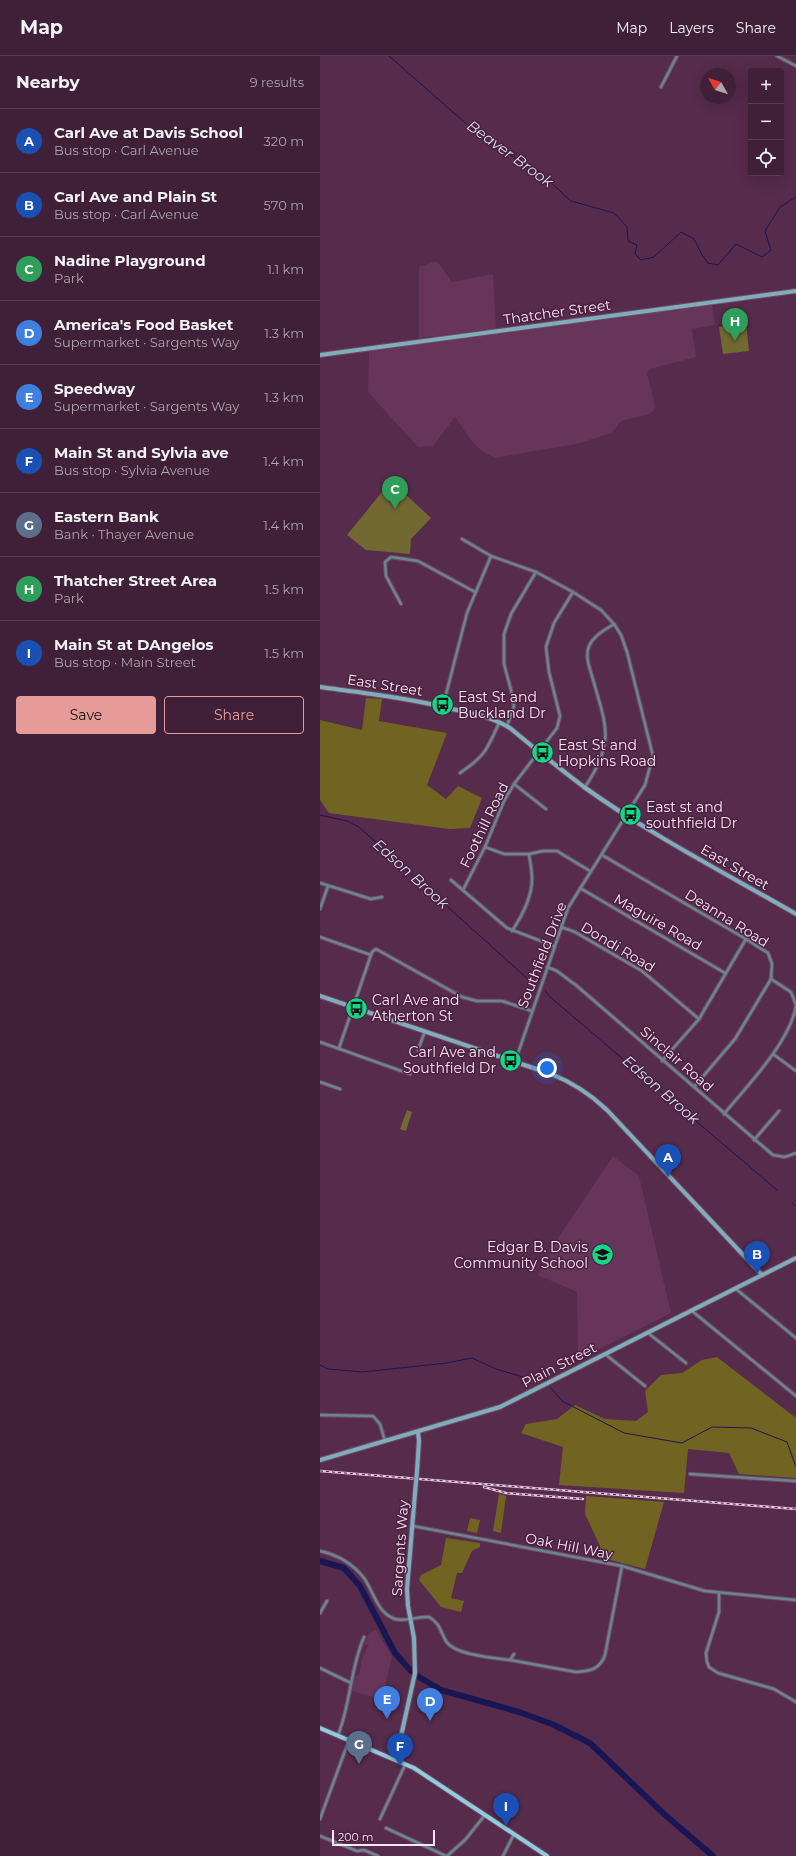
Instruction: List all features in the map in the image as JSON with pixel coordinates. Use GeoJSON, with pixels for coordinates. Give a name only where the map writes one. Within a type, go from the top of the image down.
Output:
{"type":"FeatureCollection","features":[{"type":"Feature","properties":{"kind":"main road"},"geometry":{"type":"LineString","coordinates":[[320,1728],[406,1764],[547,1856]]}},
{"type":"Feature","properties":{"kind":"street"},"geometry":{"type":"LineString","coordinates":[[661,87],[677,56]]}},
{"type":"Feature","properties":{"kind":"street"},"geometry":{"type":"LineString","coordinates":[[777,56],[796,66]]}},
{"type":"Feature","properties":{"kind":"street","name":"Thatcher Street"},"geometry":{"type":"LineString","coordinates":[[320,355],[796,291]]}},
{"type":"Feature","properties":{"kind":"street","name":"Southfield Drive"},"geometry":{"type":"LineString","coordinates":[[462,539],[491,556],[536,572],[573,592],[601,610],[614,624],[621,635],[627,652],[653,756],[645,785],[568,908],[514,1062]]}},
{"type":"Feature","properties":{"kind":"street"},"geometry":{"type":"LineString","coordinates":[[444,706],[467,613],[491,556]]}},
{"type":"Feature","properties":{"kind":"street"},"geometry":{"type":"LineString","coordinates":[[401,604],[386,576],[384,566],[387,559],[394,557],[414,560],[475,592]]}},
{"type":"Feature","properties":{"kind":"street"},"geometry":{"type":"LineString","coordinates":[[507,726],[514,706],[512,690],[504,664],[504,634],[511,614],[536,572]]}},
{"type":"Feature","properties":{"kind":"street","name":"Foothill Road"},"geometry":{"type":"LineString","coordinates":[[463,890],[485,847],[504,801],[514,784],[556,732],[560,721],[557,702],[547,666],[546,652],[548,638],[554,624],[573,592]]}},
{"type":"Feature","properties":{"kind":"street"},"geometry":{"type":"LineString","coordinates":[[585,787],[601,759],[606,741],[604,722],[588,663],[588,651],[595,637],[614,624]]}},
{"type":"Feature","properties":{"kind":"street","name":"East Street"},"geometry":{"type":"LineString","coordinates":[[320,687],[410,699],[479,715],[499,722],[507,726],[585,787],[627,815],[676,846],[796,914]]}},
{"type":"Feature","properties":{"kind":"street"},"geometry":{"type":"LineString","coordinates":[[460,773],[478,761],[484,754],[499,722]]}},
{"type":"Feature","properties":{"kind":"street"},"geometry":{"type":"LineString","coordinates":[[514,784],[546,809]]}},
{"type":"Feature","properties":{"kind":"street"},"geometry":{"type":"LineString","coordinates":[[485,847],[504,854],[529,854],[543,851],[557,851],[590,871]]}},
{"type":"Feature","properties":{"kind":"street"},"geometry":{"type":"LineString","coordinates":[[512,931],[522,915],[531,889],[532,878],[529,854]]}},
{"type":"Feature","properties":{"kind":"street","name":"Deanna Road"},"geometry":{"type":"LineString","coordinates":[[602,855],[768,953],[772,964],[771,979]]}},
{"type":"Feature","properties":{"kind":"street"},"geometry":{"type":"LineString","coordinates":[[451,880],[507,928],[554,946]]}},
{"type":"Feature","properties":{"kind":"street"},"geometry":{"type":"LineString","coordinates":[[320,883],[371,899],[382,897]]}},
{"type":"Feature","properties":{"kind":"street"},"geometry":{"type":"LineString","coordinates":[[320,909],[328,886]]}},
{"type":"Feature","properties":{"kind":"street","name":"Maguire Road"},"geometry":{"type":"LineString","coordinates":[[580,888],[725,973]]}},
{"type":"Feature","properties":{"kind":"street","name":"Dondi Road"},"geometry":{"type":"LineString","coordinates":[[561,927],[575,932],[642,970],[699,1019]]}},
{"type":"Feature","properties":{"kind":"street"},"geometry":{"type":"LineString","coordinates":[[320,937],[371,955]]}},
{"type":"Feature","properties":{"kind":"street"},"geometry":{"type":"LineString","coordinates":[[662,1061],[699,1019],[746,939]]}},
{"type":"Feature","properties":{"kind":"street"},"geometry":{"type":"LineString","coordinates":[[339,1048],[371,955],[373,950],[378,949],[462,997],[477,1001],[502,1002],[532,1011]]}},
{"type":"Feature","properties":{"kind":"street","name":"Sinclair Road"},"geometry":{"type":"LineString","coordinates":[[547,967],[557,971],[577,986],[662,1061],[773,1155],[784,1157],[796,1153]]}},
{"type":"Feature","properties":{"kind":"street"},"geometry":{"type":"LineString","coordinates":[[694,1087],[735,1039],[771,979],[791,992],[796,1005],[794,1016],[773,1054],[724,1114]]}},
{"type":"Feature","properties":{"kind":"street"},"geometry":{"type":"LineString","coordinates":[[320,996],[562,1078],[573,1084],[596,1100],[762,1275]]}},
{"type":"Feature","properties":{"kind":"street"},"geometry":{"type":"LineString","coordinates":[[418,1050],[424,1031]]}},
{"type":"Feature","properties":{"kind":"street"},"geometry":{"type":"LineString","coordinates":[[320,1042],[410,1074]]}},
{"type":"Feature","properties":{"kind":"street"},"geometry":{"type":"LineString","coordinates":[[773,1054],[796,1071]]}},
{"type":"Feature","properties":{"kind":"street"},"geometry":{"type":"LineString","coordinates":[[320,1082],[340,1089]]}},
{"type":"Feature","properties":{"kind":"street"},"geometry":{"type":"LineString","coordinates":[[754,1140],[779,1111]]}},
{"type":"Feature","properties":{"kind":"street","name":"Plain Street"},"geometry":{"type":"LineString","coordinates":[[320,1460],[499,1408],[796,1258]]}},
{"type":"Feature","properties":{"kind":"street"},"geometry":{"type":"LineString","coordinates":[[736,1289],[796,1338]]}},
{"type":"Feature","properties":{"kind":"street"},"geometry":{"type":"LineString","coordinates":[[692,1311],[796,1396]]}},
{"type":"Feature","properties":{"kind":"street"},"geometry":{"type":"LineString","coordinates":[[648,1333],[686,1363]]}},
{"type":"Feature","properties":{"kind":"street"},"geometry":{"type":"LineString","coordinates":[[605,1354],[645,1386]]}},
{"type":"Feature","properties":{"kind":"street"},"geometry":{"type":"LineString","coordinates":[[320,1415],[368,1415],[374,1417],[380,1424],[385,1441]]}},
{"type":"Feature","properties":{"kind":"street","name":"Sargents Way"},"geometry":{"type":"LineString","coordinates":[[396,1759],[413,1683],[415,1663],[414,1638],[407,1598],[407,1577],[417,1471],[419,1441],[418,1432]]}},
{"type":"Feature","properties":{"kind":"street"},"geometry":{"type":"LineString","coordinates":[[690,1474],[796,1481]]}},
{"type":"Feature","properties":{"kind":"street","name":"Oak Hill Way"},"geometry":{"type":"LineString","coordinates":[[412,1526],[622,1566],[719,1594],[796,1600]]}},
{"type":"Feature","properties":{"kind":"street"},"geometry":{"type":"LineString","coordinates":[[320,1551],[339,1557],[354,1567],[364,1579],[384,1613],[401,1620],[423,1616],[429,1617],[441,1628],[446,1641],[455,1649],[576,1672],[586,1672],[602,1664],[622,1566]]}},
{"type":"Feature","properties":{"kind":"street"},"geometry":{"type":"LineString","coordinates":[[719,1594],[718,1612],[706,1653],[706,1662],[709,1667],[718,1673],[774,1689],[796,1702]]}},
{"type":"Feature","properties":{"kind":"street"},"geometry":{"type":"LineString","coordinates":[[320,1613],[327,1601]]}},
{"type":"Feature","properties":{"kind":"street"},"geometry":{"type":"LineString","coordinates":[[338,1735],[344,1717],[357,1654],[364,1637]]}},
{"type":"Feature","properties":{"kind":"street"},"geometry":{"type":"LineString","coordinates":[[510,1660],[514,1654]]}},
{"type":"Feature","properties":{"kind":"street"},"geometry":{"type":"LineString","coordinates":[[320,1668],[351,1683]]}},
{"type":"Feature","properties":{"kind":"street"},"geometry":{"type":"LineString","coordinates":[[320,1819],[349,1739]]}},
{"type":"Feature","properties":{"kind":"street"},"geometry":{"type":"LineString","coordinates":[[380,1819],[406,1764]]}},
{"type":"Feature","properties":{"kind":"street"},"geometry":{"type":"LineString","coordinates":[[386,1828],[447,1856],[465,1840],[485,1815]]}},
{"type":"Feature","properties":{"kind":"street"},"geometry":{"type":"LineString","coordinates":[[503,1856],[514,1834]]}},
{"type":"Feature","properties":{"kind":"street"},"geometry":{"type":"LineString","coordinates":[[320,1836],[357,1851],[364,1850],[378,1856]]}},
{"type":"Feature","properties":{"kind":"shaded area"},"geometry":{"type":"Polygon","coordinates":[[[437,261],[452,282],[493,274],[496,329],[419,338],[419,267],[437,261]]]}},
{"type":"Feature","properties":{"kind":"shaded area"},"geometry":{"type":"Polygon","coordinates":[[[712,305],[715,325],[692,329],[696,357],[650,369],[647,373],[655,406],[654,410],[649,414],[621,421],[612,433],[576,444],[495,458],[482,451],[471,440],[455,417],[433,446],[418,447],[368,392],[369,351],[712,305]]]}},
{"type":"Feature","properties":{"kind":"shaded area"},"geometry":{"type":"Polygon","coordinates":[[[746,323],[749,351],[723,354],[719,327],[746,323]]]}},
{"type":"Feature","properties":{"kind":"shaded area"},"geometry":{"type":"Polygon","coordinates":[[[391,481],[431,518],[411,539],[410,554],[366,550],[347,535],[391,481]]]}},
{"type":"Feature","properties":{"kind":"shaded area"},"geometry":{"type":"Polygon","coordinates":[[[366,698],[382,699],[379,721],[447,733],[427,785],[446,799],[458,786],[482,798],[470,828],[449,829],[329,813],[320,800],[320,720],[362,730],[366,698]]]}},
{"type":"Feature","properties":{"kind":"shaded area"},"geometry":{"type":"Polygon","coordinates":[[[407,1110],[412,1112],[406,1131],[400,1129],[407,1110]]]}},
{"type":"Feature","properties":{"kind":"shaded area","name":"Edgar B. Davis Community School"},"geometry":{"type":"Polygon","coordinates":[[[613,1156],[639,1176],[671,1313],[578,1360],[577,1292],[538,1275],[560,1235],[613,1156]]]}},
{"type":"Feature","properties":{"kind":"shaded area"},"geometry":{"type":"Polygon","coordinates":[[[717,1357],[796,1418],[796,1478],[739,1474],[729,1453],[688,1449],[684,1493],[559,1485],[563,1447],[521,1433],[526,1424],[557,1419],[575,1405],[605,1419],[636,1421],[648,1412],[645,1391],[661,1375],[682,1373],[702,1360],[717,1357]]]}},
{"type":"Feature","properties":{"kind":"shaded area"},"geometry":{"type":"Polygon","coordinates":[[[499,1494],[506,1496],[501,1533],[493,1531],[499,1494]]]}},
{"type":"Feature","properties":{"kind":"shaded area"},"geometry":{"type":"Polygon","coordinates":[[[586,1496],[664,1502],[645,1569],[599,1557],[600,1546],[585,1514],[586,1496]]]}},
{"type":"Feature","properties":{"kind":"shaded area"},"geometry":{"type":"Polygon","coordinates":[[[470,1518],[480,1520],[477,1533],[467,1531],[470,1518]]]}},
{"type":"Feature","properties":{"kind":"shaded area"},"geometry":{"type":"Polygon","coordinates":[[[446,1538],[480,1543],[480,1547],[472,1551],[462,1573],[457,1573],[451,1598],[464,1601],[461,1612],[441,1607],[419,1580],[421,1575],[441,1565],[446,1538]]]}},
{"type":"Feature","properties":{"kind":"shaded area"},"geometry":{"type":"Polygon","coordinates":[[[376,1630],[392,1657],[382,1700],[352,1691],[354,1677],[359,1674],[363,1656],[369,1644],[364,1646],[369,1633],[376,1630]]]}},
{"type":"Feature","properties":{"kind":"waterway","name":"Beaver Brook"},"geometry":{"type":"LineString","coordinates":[[389,56],[487,142],[538,171],[571,201],[614,213],[627,227],[628,241],[637,245],[635,254],[641,260],[654,257],[681,232],[694,239],[708,263],[718,265],[736,244],[762,257],[771,250],[765,231],[780,207],[796,197]]}},
{"type":"Feature","properties":{"kind":"waterway","name":"Edson Brook"},"geometry":{"type":"LineString","coordinates":[[320,815],[347,821],[359,827],[530,981]]}},
{"type":"Feature","properties":{"kind":"waterway","name":"Edson Brook"},"geometry":{"type":"LineString","coordinates":[[545,990],[550,997],[777,1190]]}},
{"type":"Feature","properties":{"kind":"waterway","name":"Edson Brook"},"geometry":{"type":"LineString","coordinates":[[792,1203],[796,1207]]}},
{"type":"Feature","properties":{"kind":"waterway"},"geometry":{"type":"LineString","coordinates":[[320,1365],[328,1369],[363,1372],[446,1363],[472,1358],[496,1369],[530,1379],[539,1376],[545,1380]]}},
{"type":"Feature","properties":{"kind":"waterway"},"geometry":{"type":"LineString","coordinates":[[550,1387],[562,1401],[624,1433],[682,1443],[712,1427],[751,1428],[787,1442],[796,1467]]}},
{"type":"Feature","properties":{"kind":"waterway"},"geometry":{"type":"LineString","coordinates":[[320,1561],[344,1568],[360,1586],[395,1653],[410,1670],[419,1677],[441,1690],[519,1712],[552,1724],[590,1743],[664,1814],[713,1856]]}},
{"type":"Feature","properties":{"kind":"railway"},"geometry":{"type":"LineString","coordinates":[[320,1471],[796,1509]]}},
{"type":"Feature","properties":{"kind":"railway"},"geometry":{"type":"LineString","coordinates":[[484,1487],[506,1493],[583,1499]]}},
{"type":"Feature","properties":{"kind":"place","name":"Thatcher Street Area"},"geometry":{"type":"Point","coordinates":[735,341]}},
{"type":"Feature","properties":{"kind":"place","name":"Nadine Playground"},"geometry":{"type":"Point","coordinates":[395,509]}},
{"type":"Feature","properties":{"kind":"place","name":"East St and Buckland Dr"},"geometry":{"type":"Point","coordinates":[442,705]}},
{"type":"Feature","properties":{"kind":"place","name":"East St and Hopkins Road"},"geometry":{"type":"Point","coordinates":[542,753]}},
{"type":"Feature","properties":{"kind":"place","name":"East st and southfield Dr"},"geometry":{"type":"Point","coordinates":[631,815]}},
{"type":"Feature","properties":{"kind":"place","name":"Carl Ave and Atherton St"},"geometry":{"type":"Point","coordinates":[357,1008]}},
{"type":"Feature","properties":{"kind":"place","name":"Carl Ave and Southfield Dr"},"geometry":{"type":"Point","coordinates":[511,1060]}},
{"type":"Feature","properties":{"kind":"place","name":"Carl Ave at Davis School"},"geometry":{"type":"Point","coordinates":[668,1177]}},
{"type":"Feature","properties":{"kind":"place","name":"Edgar B. Davis Community School"},"geometry":{"type":"Point","coordinates":[603,1255]}},
{"type":"Feature","properties":{"kind":"place","name":"Carl Ave and Plain St"},"geometry":{"type":"Point","coordinates":[757,1274]}},
{"type":"Feature","properties":{"kind":"place","name":"Speedway"},"geometry":{"type":"Point","coordinates":[387,1719]}},
{"type":"Feature","properties":{"kind":"place","name":"America's Food Basket"},"geometry":{"type":"Point","coordinates":[430,1721]}},
{"type":"Feature","properties":{"kind":"place","name":"Eastern Bank"},"geometry":{"type":"Point","coordinates":[359,1764]}},
{"type":"Feature","properties":{"kind":"place","name":"Main St and Sylvia ave"},"geometry":{"type":"Point","coordinates":[400,1766]}},
{"type":"Feature","properties":{"kind":"place","name":"Main St at DAngelos"},"geometry":{"type":"Point","coordinates":[506,1826]}}]}
